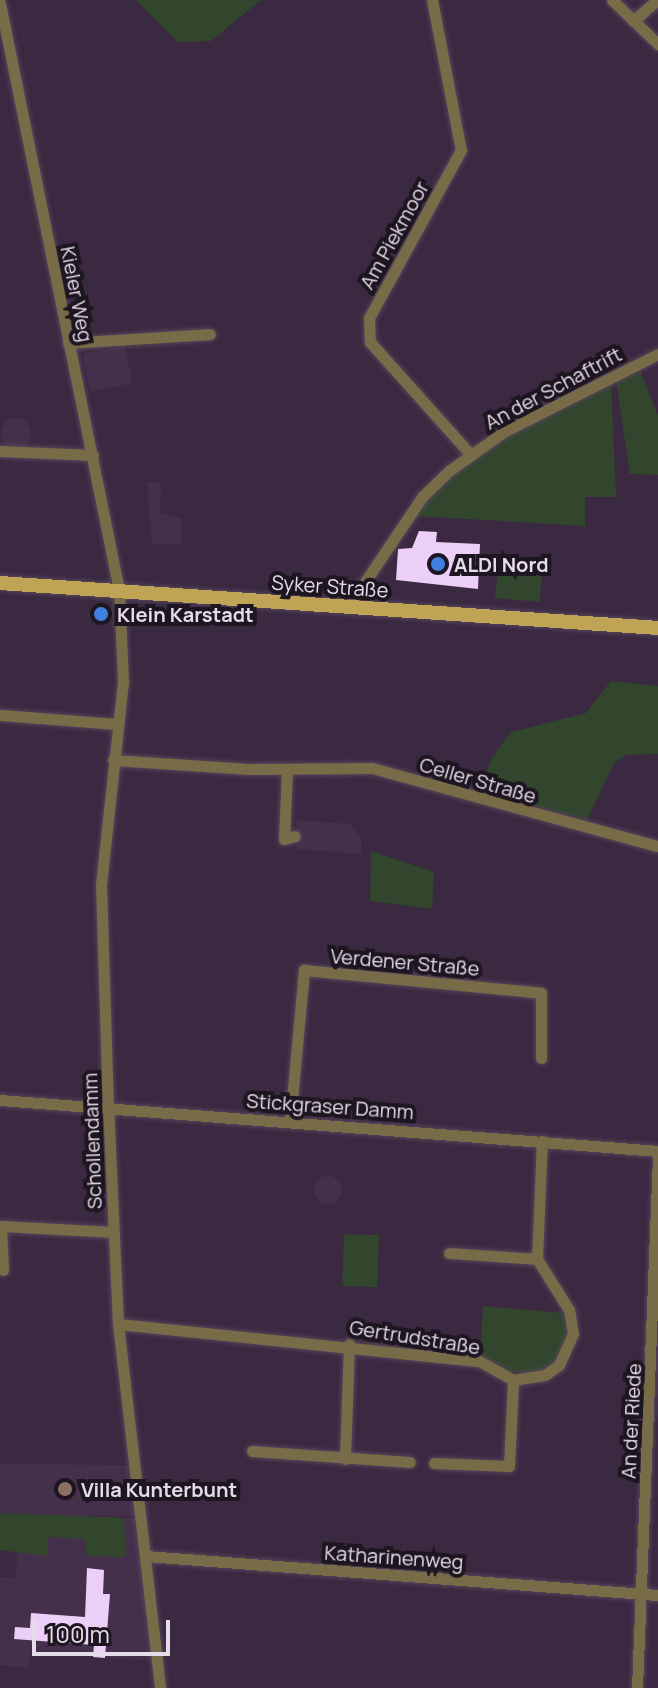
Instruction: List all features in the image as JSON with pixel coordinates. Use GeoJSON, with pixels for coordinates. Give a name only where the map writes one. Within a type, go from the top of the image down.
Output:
{"type":"FeatureCollection","features":[{"type":"Feature","properties":{"kind":"main road","name":"Syker Straße"},"geometry":{"type":"LineString","coordinates":[[0,583],[658,628]]}},
{"type":"Feature","properties":{"kind":"street","name":"Am Piekmoor"},"geometry":{"type":"LineString","coordinates":[[432,0],[461,150],[369,318],[370,342],[470,454]]}},
{"type":"Feature","properties":{"kind":"street"},"geometry":{"type":"LineString","coordinates":[[612,0],[658,44]]}},
{"type":"Feature","properties":{"kind":"street"},"geometry":{"type":"LineString","coordinates":[[633,21],[657,0]]}},
{"type":"Feature","properties":{"kind":"street","name":"Kieler Weg"},"geometry":{"type":"LineString","coordinates":[[0,3],[119,590]]}},
{"type":"Feature","properties":{"kind":"street"},"geometry":{"type":"LineString","coordinates":[[68,343],[210,334]]}},
{"type":"Feature","properties":{"kind":"street","name":"An der Schaftrift"},"geometry":{"type":"LineString","coordinates":[[348,607],[423,496],[470,454],[658,354]]}},
{"type":"Feature","properties":{"kind":"street"},"geometry":{"type":"LineString","coordinates":[[0,451],[93,455]]}},
{"type":"Feature","properties":{"kind":"street","name":"Schollendamm"},"geometry":{"type":"LineString","coordinates":[[119,590],[124,651],[101,885],[108,1104],[118,1324],[160,1688]]}},
{"type":"Feature","properties":{"kind":"street"},"geometry":{"type":"LineString","coordinates":[[0,715],[118,724]]}},
{"type":"Feature","properties":{"kind":"street","name":"Celler Straße"},"geometry":{"type":"LineString","coordinates":[[113,760],[287,770],[372,768],[658,846]]}},
{"type":"Feature","properties":{"kind":"street"},"geometry":{"type":"LineString","coordinates":[[287,770],[284,839],[295,836]]}},
{"type":"Feature","properties":{"kind":"street","name":"Verdener Straße"},"geometry":{"type":"LineString","coordinates":[[290,1121],[304,970],[541,993],[541,1058]]}},
{"type":"Feature","properties":{"kind":"street","name":"Stickgraser Damm"},"geometry":{"type":"LineString","coordinates":[[0,1100],[108,1104],[542,1141],[658,1154]]}},
{"type":"Feature","properties":{"kind":"street"},"geometry":{"type":"LineString","coordinates":[[434,1463],[509,1466],[513,1380],[537,1378],[559,1365],[573,1334],[569,1310],[537,1259],[542,1141]]}},
{"type":"Feature","properties":{"kind":"street","name":"An der Riede"},"geometry":{"type":"LineString","coordinates":[[637,1688],[639,1594],[654,1419],[658,1154]]}},
{"type":"Feature","properties":{"kind":"street"},"geometry":{"type":"LineString","coordinates":[[3,1270],[1,1226],[114,1232]]}},
{"type":"Feature","properties":{"kind":"street"},"geometry":{"type":"LineString","coordinates":[[449,1253],[537,1259]]}},
{"type":"Feature","properties":{"kind":"street","name":"Gertrudstraße"},"geometry":{"type":"LineString","coordinates":[[118,1324],[349,1344],[479,1361],[513,1380]]}},
{"type":"Feature","properties":{"kind":"street"},"geometry":{"type":"LineString","coordinates":[[345,1459],[349,1344]]}},
{"type":"Feature","properties":{"kind":"street"},"geometry":{"type":"LineString","coordinates":[[252,1451],[410,1462]]}},
{"type":"Feature","properties":{"kind":"street","name":"Katharinenweg"},"geometry":{"type":"LineString","coordinates":[[146,1556],[658,1595]]}},
{"type":"Feature","properties":{"kind":"shaded area"},"geometry":{"type":"Polygon","coordinates":[[[125,346],[132,383],[90,392],[83,354],[125,346]]]}},
{"type":"Feature","properties":{"kind":"shaded area"},"geometry":{"type":"Polygon","coordinates":[[[16,418],[27,422],[31,433],[27,444],[16,448],[5,444],[1,433],[5,422],[16,418]]]}},
{"type":"Feature","properties":{"kind":"shaded area"},"geometry":{"type":"Polygon","coordinates":[[[147,482],[161,483],[160,513],[182,518],[181,545],[152,544],[147,482]]]}},
{"type":"Feature","properties":{"kind":"shaded area"},"geometry":{"type":"Polygon","coordinates":[[[297,820],[350,824],[361,837],[361,854],[297,849],[297,820]]]}},
{"type":"Feature","properties":{"kind":"shaded area"},"geometry":{"type":"Polygon","coordinates":[[[328,1176],[338,1180],[342,1190],[338,1200],[328,1204],[318,1200],[314,1190],[318,1180],[328,1176]]]}},
{"type":"Feature","properties":{"kind":"shaded area"},"geometry":{"type":"Polygon","coordinates":[[[0,1464],[128,1465],[134,1516],[73,1515],[134,1518],[152,1661],[31,1652],[29,1668],[0,1665],[0,1577],[16,1578],[17,1552],[0,1550],[0,1464]]]}},
{"type":"Feature","properties":{"kind":"green space"},"geometry":{"type":"Polygon","coordinates":[[[136,0],[261,0],[211,41],[178,42],[136,0]]]}},
{"type":"Feature","properties":{"kind":"green space"},"geometry":{"type":"Polygon","coordinates":[[[640,371],[658,415],[658,475],[630,474],[616,381],[640,371]]]}},
{"type":"Feature","properties":{"kind":"green space"},"geometry":{"type":"Polygon","coordinates":[[[611,383],[616,497],[585,497],[585,526],[414,516],[456,471],[517,429],[611,383]]]}},
{"type":"Feature","properties":{"kind":"green space"},"geometry":{"type":"Polygon","coordinates":[[[498,570],[550,571],[550,575],[542,576],[539,602],[495,598],[498,570]]]}},
{"type":"Feature","properties":{"kind":"green space"},"geometry":{"type":"Polygon","coordinates":[[[611,681],[658,686],[658,754],[626,755],[614,763],[587,820],[492,794],[484,781],[491,759],[511,732],[586,713],[611,681]]]}},
{"type":"Feature","properties":{"kind":"green space"},"geometry":{"type":"Polygon","coordinates":[[[371,851],[434,872],[432,909],[370,901],[371,851]]]}},
{"type":"Feature","properties":{"kind":"green space"},"geometry":{"type":"Polygon","coordinates":[[[344,1234],[379,1235],[377,1287],[342,1286],[344,1234]]]}},
{"type":"Feature","properties":{"kind":"green space"},"geometry":{"type":"Polygon","coordinates":[[[483,1306],[564,1313],[568,1332],[560,1357],[539,1373],[504,1372],[480,1355],[483,1306]]]}},
{"type":"Feature","properties":{"kind":"green space"},"geometry":{"type":"Polygon","coordinates":[[[0,1513],[124,1518],[126,1557],[86,1556],[86,1539],[48,1537],[48,1556],[0,1550],[0,1513]]]}},
{"type":"Feature","properties":{"kind":"building","name":"ALDI Nord"},"geometry":{"type":"Polygon","coordinates":[[[419,531],[437,532],[436,542],[480,544],[478,589],[396,580],[398,549],[412,548],[419,531]]]}},
{"type":"Feature","properties":{"kind":"building"},"geometry":{"type":"Polygon","coordinates":[[[87,1568],[104,1570],[103,1594],[110,1594],[105,1658],[93,1657],[94,1645],[14,1639],[15,1627],[30,1628],[31,1613],[85,1617],[87,1568]]]}},
{"type":"Feature","properties":{"kind":"place","name":"ALDI Nord"},"geometry":{"type":"Point","coordinates":[438,564]}},
{"type":"Feature","properties":{"kind":"place","name":"Klein Karstadt"},"geometry":{"type":"Point","coordinates":[101,614]}},
{"type":"Feature","properties":{"kind":"place","name":"Villa Kunterbunt"},"geometry":{"type":"Point","coordinates":[65,1489]}}]}
